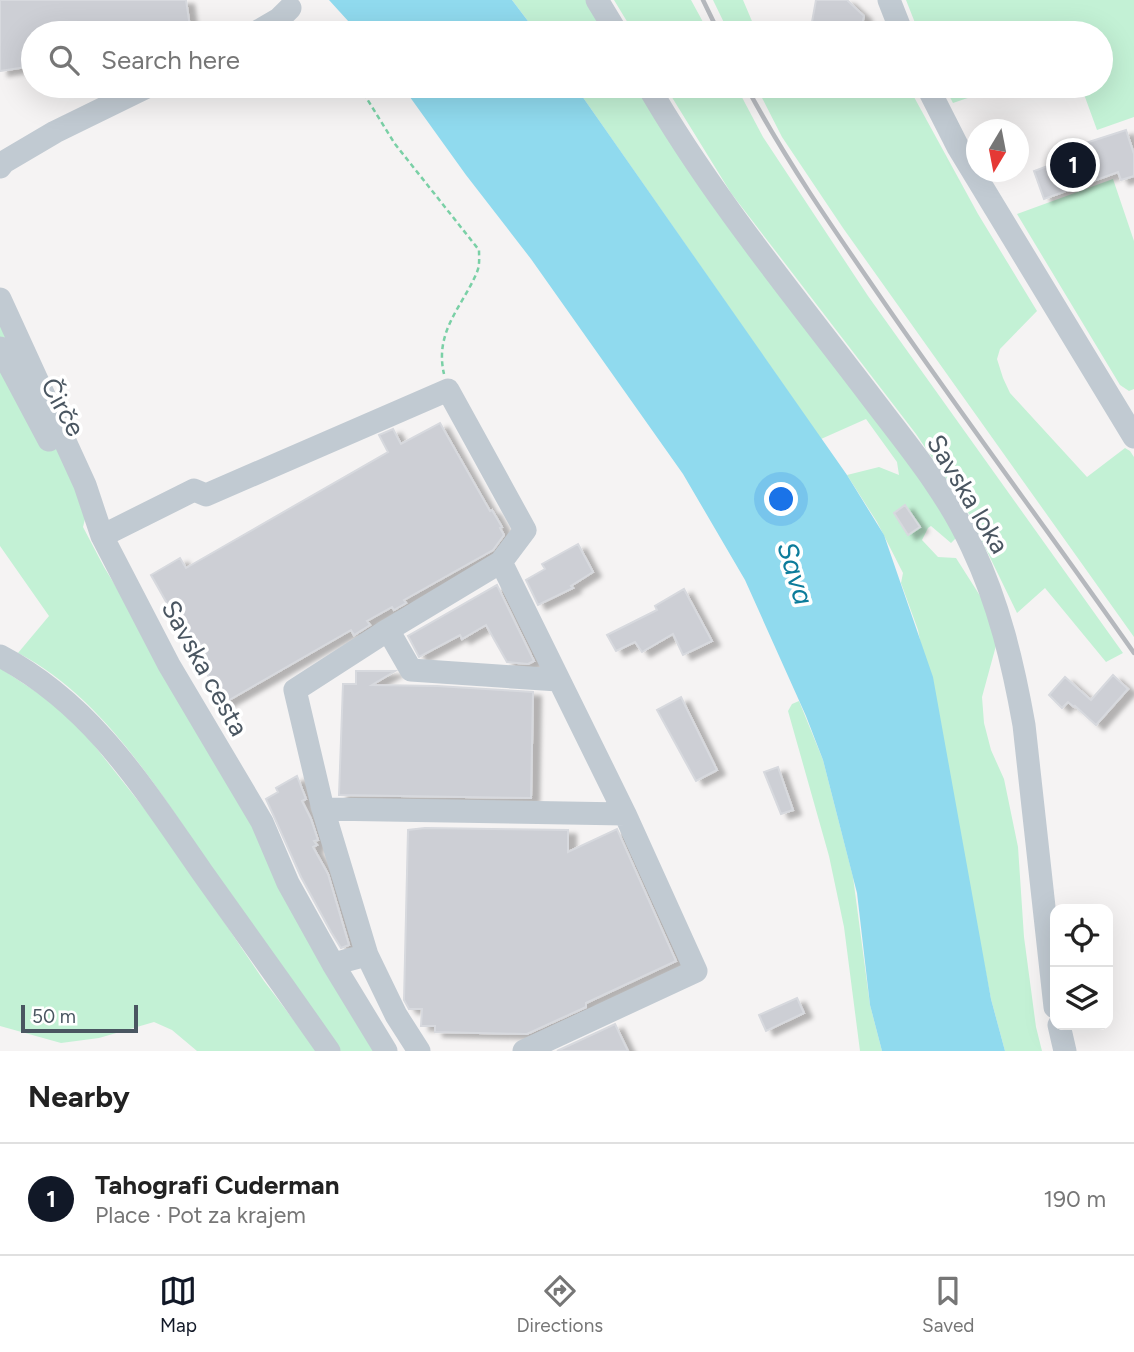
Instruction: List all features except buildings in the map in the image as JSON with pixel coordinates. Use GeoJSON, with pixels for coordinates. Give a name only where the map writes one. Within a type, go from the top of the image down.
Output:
{"type":"FeatureCollection","features":[{"type":"Feature","properties":{"kind":"street"},"geometry":{"type":"LineString","coordinates":[[597,0],[610,21]]}},
{"type":"Feature","properties":{"kind":"street"},"geometry":{"type":"LineString","coordinates":[[889,0],[897,21]]}},
{"type":"Feature","properties":{"kind":"street"},"geometry":{"type":"LineString","coordinates":[[276,21],[290,8]]}},
{"type":"Feature","properties":{"kind":"street"},"geometry":{"type":"LineString","coordinates":[[0,167],[55,132],[124,98]]}},
{"type":"Feature","properties":{"kind":"street","name":"Savska loka"},"geometry":{"type":"LineString","coordinates":[[656,98],[731,211],[930,474],[971,544],[992,593],[1016,681],[1024,725],[1051,967]]}},
{"type":"Feature","properties":{"kind":"street"},"geometry":{"type":"LineString","coordinates":[[933,98],[958,147],[1130,422]]}},
{"type":"Feature","properties":{"kind":"street","name":"Savska cesta"},"geometry":{"type":"LineString","coordinates":[[0,299],[85,485],[102,537],[169,664],[262,822],[289,883],[333,964],[386,1051]]}},
{"type":"Feature","properties":{"kind":"street","name":"Čirče"},"geometry":{"type":"LineString","coordinates":[[0,348],[58,457],[85,485]]}},
{"type":"Feature","properties":{"kind":"street"},"geometry":{"type":"LineString","coordinates":[[102,537],[194,490],[206,495],[448,390],[525,530],[501,562],[387,630],[295,690],[323,809],[367,955],[396,1015],[419,1051]]}},
{"type":"Feature","properties":{"kind":"street"},"geometry":{"type":"LineString","coordinates":[[501,562],[625,814],[696,971],[524,1051]]}},
{"type":"Feature","properties":{"kind":"street"},"geometry":{"type":"LineString","coordinates":[[387,630],[411,670],[558,680]]}},
{"type":"Feature","properties":{"kind":"street"},"geometry":{"type":"LineString","coordinates":[[0,656],[54,690],[79,711],[108,743],[329,1051]]}},
{"type":"Feature","properties":{"kind":"street"},"geometry":{"type":"LineString","coordinates":[[323,809],[625,814]]}},
{"type":"Feature","properties":{"kind":"street"},"geometry":{"type":"LineString","coordinates":[[333,964],[367,955]]}},
{"type":"Feature","properties":{"kind":"street"},"geometry":{"type":"LineString","coordinates":[[1060,1030],[1065,1051]]}},
{"type":"Feature","properties":{"kind":"path"},"geometry":{"type":"LineString","coordinates":[[366,98],[395,144],[479,250],[478,269],[449,322],[442,363],[448,390]]}},
{"type":"Feature","properties":{"kind":"green space"},"geometry":{"type":"Polygon","coordinates":[[[512,0],[586,0],[598,21],[528,21],[512,0]]]}},
{"type":"Feature","properties":{"kind":"green space"},"geometry":{"type":"Polygon","coordinates":[[[614,0],[691,0],[702,21],[627,21],[614,0]]]}},
{"type":"Feature","properties":{"kind":"green space"},"geometry":{"type":"Polygon","coordinates":[[[713,0],[743,0],[752,21],[723,21],[713,0]]]}},
{"type":"Feature","properties":{"kind":"green space"},"geometry":{"type":"Polygon","coordinates":[[[906,0],[1134,0],[1134,117],[1097,130],[1085,98],[1113,98],[1113,21],[914,21],[906,0]]]}},
{"type":"Feature","properties":{"kind":"green space"},"geometry":{"type":"Polygon","coordinates":[[[583,98],[644,98],[668,136],[929,490],[958,536],[951,543],[931,526],[922,540],[938,557],[956,558],[984,602],[997,642],[982,697],[984,723],[991,750],[1004,779],[1018,847],[1024,937],[1036,1027],[1042,1051],[1005,1051],[991,999],[918,630],[901,583],[903,573],[877,522],[847,475],[879,467],[899,475],[897,462],[866,419],[821,439],[583,98]]]}},
{"type":"Feature","properties":{"kind":"green space"},"geometry":{"type":"Polygon","coordinates":[[[672,98],[742,98],[763,137],[868,296],[1123,653],[1106,662],[1045,588],[1017,613],[966,508],[916,434],[731,193],[672,98]]]}},
{"type":"Feature","properties":{"kind":"green space"},"geometry":{"type":"Polygon","coordinates":[[[762,98],[915,98],[978,214],[1037,311],[1000,349],[997,359],[1010,393],[1087,477],[1125,448],[1134,457],[1134,637],[843,228],[782,137],[762,98]]]}},
{"type":"Feature","properties":{"kind":"green space"},"geometry":{"type":"Polygon","coordinates":[[[950,98],[968,98],[953,103],[950,98]]]}},
{"type":"Feature","properties":{"kind":"green space"},"geometry":{"type":"Polygon","coordinates":[[[1113,179],[1134,241],[1134,389],[1129,391],[1120,385],[1017,214],[1113,179]]]}},
{"type":"Feature","properties":{"kind":"green space"},"geometry":{"type":"Polygon","coordinates":[[[0,321],[88,507],[83,527],[382,1051],[339,1051],[124,744],[76,693],[48,671],[18,653],[49,616],[0,546],[0,321]]]}},
{"type":"Feature","properties":{"kind":"green space"},"geometry":{"type":"Polygon","coordinates":[[[0,668],[62,709],[86,735],[166,836],[264,981],[317,1051],[197,1051],[172,1030],[154,1022],[99,1038],[61,1043],[0,1026],[0,668]]]}},
{"type":"Feature","properties":{"kind":"green space"},"geometry":{"type":"Polygon","coordinates":[[[799,701],[823,760],[853,877],[870,1005],[882,1051],[860,1051],[844,927],[829,856],[788,711],[792,704],[799,701]]]}},
{"type":"Feature","properties":{"kind":"water"},"geometry":{"type":"Polygon","coordinates":[[[329,0],[512,0],[528,21],[348,21],[329,0]]]}},
{"type":"Feature","properties":{"kind":"water","name":"Sava"},"geometry":{"type":"Polygon","coordinates":[[[411,98],[583,98],[847,475],[884,535],[933,677],[991,999],[1005,1051],[882,1051],[870,1005],[857,893],[823,760],[745,580],[683,474],[531,259],[411,98]]]}},
{"type":"Feature","properties":{"kind":"railway"},"geometry":{"type":"LineString","coordinates":[[703,0],[713,21]]}},
{"type":"Feature","properties":{"kind":"railway"},"geometry":{"type":"LineString","coordinates":[[753,98],[844,244],[1134,653]]}},
{"type":"Feature","properties":{"kind":"place","name":"Tahografi Cuderman"},"geometry":{"type":"Point","coordinates":[1073,165]}}]}
